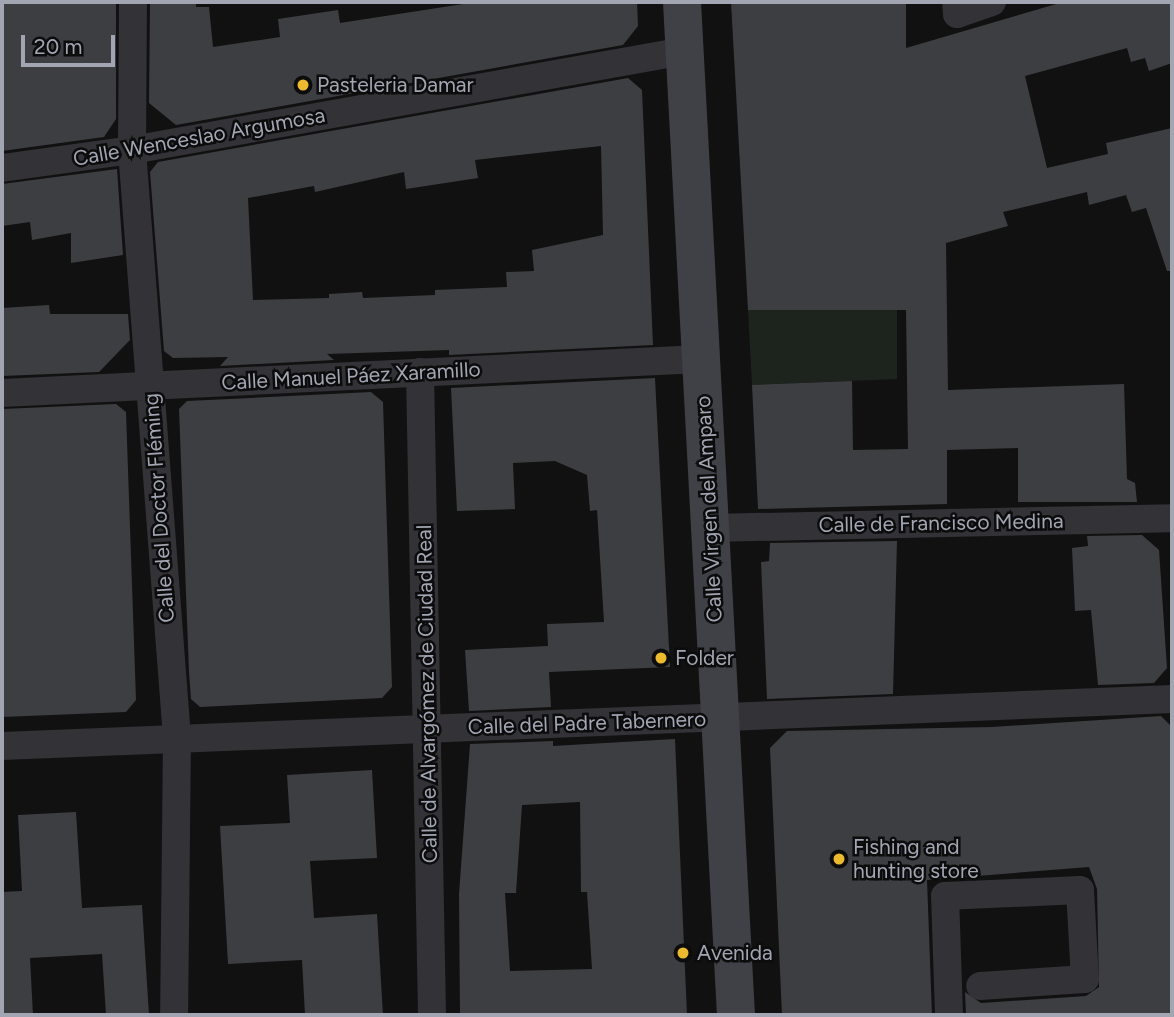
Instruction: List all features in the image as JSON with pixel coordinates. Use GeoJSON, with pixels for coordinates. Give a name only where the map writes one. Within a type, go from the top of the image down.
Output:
{"type":"FeatureCollection","features":[{"type":"Feature","properties":{"kind":"street","name":"Calle del Doctor Fléming"},"geometry":{"type":"LineString","coordinates":[[133,2],[131,150],[177,738],[174,1015]]}},
{"type":"Feature","properties":{"kind":"street","name":"Calle Virgen del Amparo"},"geometry":{"type":"LineString","coordinates":[[682,2],[736,1015]]}},
{"type":"Feature","properties":{"kind":"street"},"geometry":{"type":"LineString","coordinates":[[956,2],[957,14],[992,2]]}},
{"type":"Feature","properties":{"kind":"street","name":"Calle Wenceslao Argumosa"},"geometry":{"type":"LineString","coordinates":[[2,168],[131,150],[684,51]]}},
{"type":"Feature","properties":{"kind":"street","name":"Calle Manuel Páez Xaramillo"},"geometry":{"type":"LineString","coordinates":[[2,393],[701,359]]}},
{"type":"Feature","properties":{"kind":"street","name":"Calle de Alvargómez de Ciudad Real"},"geometry":{"type":"LineString","coordinates":[[420,372],[432,1015]]}},
{"type":"Feature","properties":{"kind":"street","name":"Calle de Francisco Medina"},"geometry":{"type":"LineString","coordinates":[[710,528],[1172,518]]}},
{"type":"Feature","properties":{"kind":"street","name":"Calle del Padre Tabernero"},"geometry":{"type":"LineString","coordinates":[[2,746],[428,727],[515,728],[1172,699]]}},
{"type":"Feature","properties":{"kind":"street"},"geometry":{"type":"LineString","coordinates":[[949,1015],[945,896],[1080,890],[1084,979],[980,986]]}},
{"type":"Feature","properties":{"kind":"shaded area"},"geometry":{"type":"Polygon","coordinates":[[[897,294],[897,379],[752,385],[748,310],[871,310],[897,294]]]}},
{"type":"Feature","properties":{"kind":"building"},"geometry":{"type":"Polygon","coordinates":[[[2,2],[116,2],[116,119],[104,137],[2,151],[2,2]]]}},
{"type":"Feature","properties":{"kind":"building"},"geometry":{"type":"Polygon","coordinates":[[[150,2],[196,2],[196,7],[209,7],[213,47],[280,37],[278,19],[338,10],[340,23],[476,2],[637,2],[638,26],[623,45],[176,125],[149,103],[150,2]]]}},
{"type":"Feature","properties":{"kind":"building"},"geometry":{"type":"Polygon","coordinates":[[[731,2],[906,2],[906,48],[1063,2],[1172,2],[1172,63],[1149,71],[1145,58],[1131,62],[1127,48],[1025,76],[1047,168],[1108,154],[1106,143],[1172,128],[1172,271],[1167,271],[1146,208],[1132,212],[1126,195],[1089,205],[1087,192],[1003,212],[1008,226],[946,243],[948,390],[1124,384],[1127,479],[1135,483],[1137,502],[1018,502],[1018,448],[947,450],[947,504],[758,509],[752,385],[852,381],[853,450],[908,449],[906,310],[748,310],[731,2]]]}},
{"type":"Feature","properties":{"kind":"building"},"geometry":{"type":"Polygon","coordinates":[[[628,78],[642,90],[653,345],[449,355],[449,350],[327,354],[334,360],[220,366],[228,357],[173,358],[164,351],[150,172],[158,162],[628,78]],[[601,146],[475,160],[478,178],[406,189],[404,172],[315,192],[314,186],[248,198],[253,300],[329,298],[329,294],[362,292],[363,298],[435,295],[435,290],[507,287],[506,272],[534,271],[532,250],[603,235],[601,146]]]}},
{"type":"Feature","properties":{"kind":"building"},"geometry":{"type":"Polygon","coordinates":[[[117,169],[123,255],[71,263],[71,233],[32,240],[30,222],[2,226],[2,184],[117,169]]]}},
{"type":"Feature","properties":{"kind":"building"},"geometry":{"type":"Polygon","coordinates":[[[49,305],[50,314],[128,314],[130,340],[99,372],[2,376],[2,308],[49,305]]]}},
{"type":"Feature","properties":{"kind":"building"},"geometry":{"type":"Polygon","coordinates":[[[655,378],[670,667],[549,672],[551,707],[469,711],[465,650],[548,646],[547,624],[604,622],[597,510],[590,511],[587,475],[555,461],[513,463],[515,509],[457,511],[451,388],[655,378]]]}},
{"type":"Feature","properties":{"kind":"building"},"geometry":{"type":"Polygon","coordinates":[[[371,392],[383,402],[392,687],[382,698],[200,707],[191,699],[189,672],[179,409],[187,401],[371,392]]]}},
{"type":"Feature","properties":{"kind":"building"},"geometry":{"type":"Polygon","coordinates":[[[116,404],[126,412],[136,700],[126,712],[2,717],[2,409],[116,404]]]}},
{"type":"Feature","properties":{"kind":"building"},"geometry":{"type":"Polygon","coordinates":[[[1142,535],[1159,550],[1167,668],[1154,683],[1098,685],[1091,610],[1075,611],[1072,548],[1088,546],[1087,536],[1142,535]]]}},
{"type":"Feature","properties":{"kind":"building"},"geometry":{"type":"Polygon","coordinates":[[[897,541],[893,694],[767,699],[761,562],[769,561],[770,543],[897,541]]]}},
{"type":"Feature","properties":{"kind":"building"},"geometry":{"type":"Polygon","coordinates":[[[1161,716],[1172,727],[1172,1015],[966,1015],[965,992],[981,1003],[1086,996],[1099,987],[1097,889],[1089,867],[927,880],[932,1015],[782,1015],[770,748],[787,731],[992,727],[1161,716]]]}},
{"type":"Feature","properties":{"kind":"building"},"geometry":{"type":"Polygon","coordinates":[[[675,739],[687,1015],[460,1015],[459,894],[470,744],[553,741],[553,746],[675,739]],[[580,802],[522,805],[516,893],[505,893],[510,971],[592,969],[587,892],[581,892],[580,802]]]}},
{"type":"Feature","properties":{"kind":"building"},"geometry":{"type":"Polygon","coordinates":[[[372,770],[377,858],[310,861],[314,918],[377,914],[383,1015],[305,1015],[302,960],[228,964],[220,826],[290,823],[287,775],[372,770]]]}},
{"type":"Feature","properties":{"kind":"building"},"geometry":{"type":"Polygon","coordinates":[[[76,812],[82,908],[142,905],[149,1015],[106,1015],[102,954],[30,958],[33,1015],[2,1015],[2,892],[22,891],[18,815],[76,812]]]}},
{"type":"Feature","properties":{"kind":"place","name":"Pasteleria Damar"},"geometry":{"type":"Point","coordinates":[303,85]}},
{"type":"Feature","properties":{"kind":"place","name":"Folder"},"geometry":{"type":"Point","coordinates":[661,658]}},
{"type":"Feature","properties":{"kind":"place","name":"Fishing and hunting store"},"geometry":{"type":"Point","coordinates":[839,859]}},
{"type":"Feature","properties":{"kind":"place","name":"Avenida"},"geometry":{"type":"Point","coordinates":[683,953]}}]}
